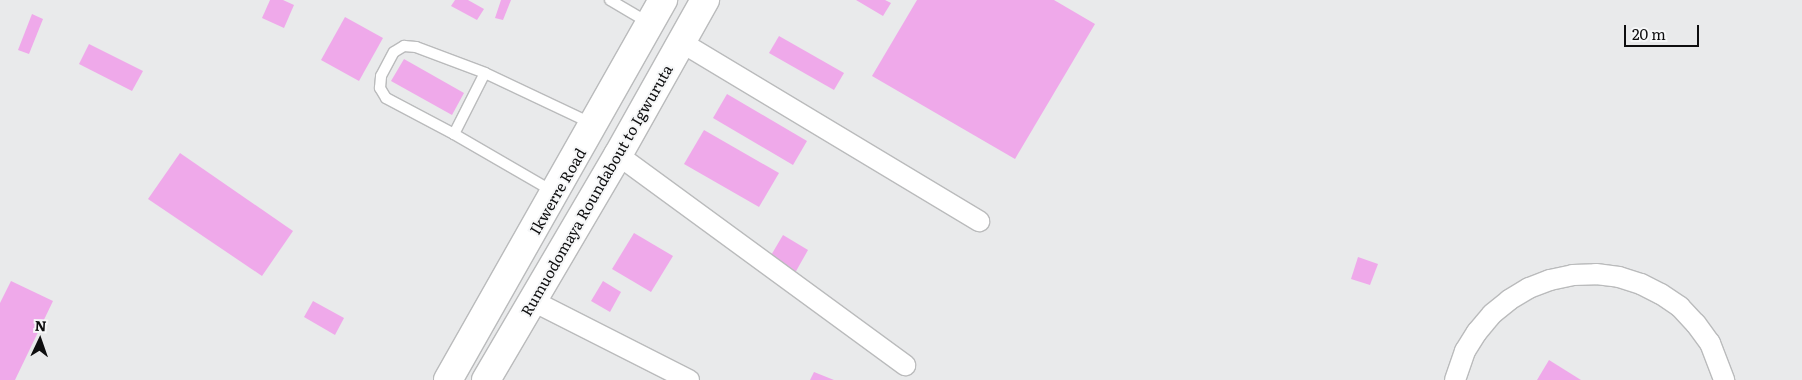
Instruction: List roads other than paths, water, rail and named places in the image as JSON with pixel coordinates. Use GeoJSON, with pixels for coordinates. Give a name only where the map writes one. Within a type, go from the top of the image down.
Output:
{"type":"FeatureCollection","features":[{"type":"Feature","properties":{"kind":"main road","name":"Ikwerre Road"},"geometry":{"type":"LineString","coordinates":[[448,380],[663,0]]}},
{"type":"Feature","properties":{"kind":"main road","name":"Rumuodomaya Roundabout to Igwuruta"},"geometry":{"type":"LineString","coordinates":[[486,380],[618,155],[705,0]]}},
{"type":"Feature","properties":{"kind":"street"},"geometry":{"type":"LineString","coordinates":[[681,42],[979,221]]}},
{"type":"Feature","properties":{"kind":"street"},"geometry":{"type":"LineString","coordinates":[[618,155],[905,365]]}},
{"type":"Feature","properties":{"kind":"street"},"geometry":{"type":"LineString","coordinates":[[1455,380],[1465,351],[1477,332],[1492,314],[1509,300],[1529,288],[1550,280],[1573,275],[1596,274],[1619,277],[1641,284],[1661,294],[1680,307],[1710,342],[1724,380]]}},
{"type":"Feature","properties":{"kind":"street"},"geometry":{"type":"LineString","coordinates":[[533,301],[689,380]]}},
{"type":"Feature","properties":{"kind":"lane"},"geometry":{"type":"LineString","coordinates":[[610,0],[650,24]]}},
{"type":"Feature","properties":{"kind":"lane"},"geometry":{"type":"LineString","coordinates":[[555,193],[454,134],[386,98],[380,88],[381,76],[394,52],[404,46],[416,47],[485,73],[594,124]]}},
{"type":"Feature","properties":{"kind":"lane"},"geometry":{"type":"LineString","coordinates":[[454,134],[485,73]]}}]}
